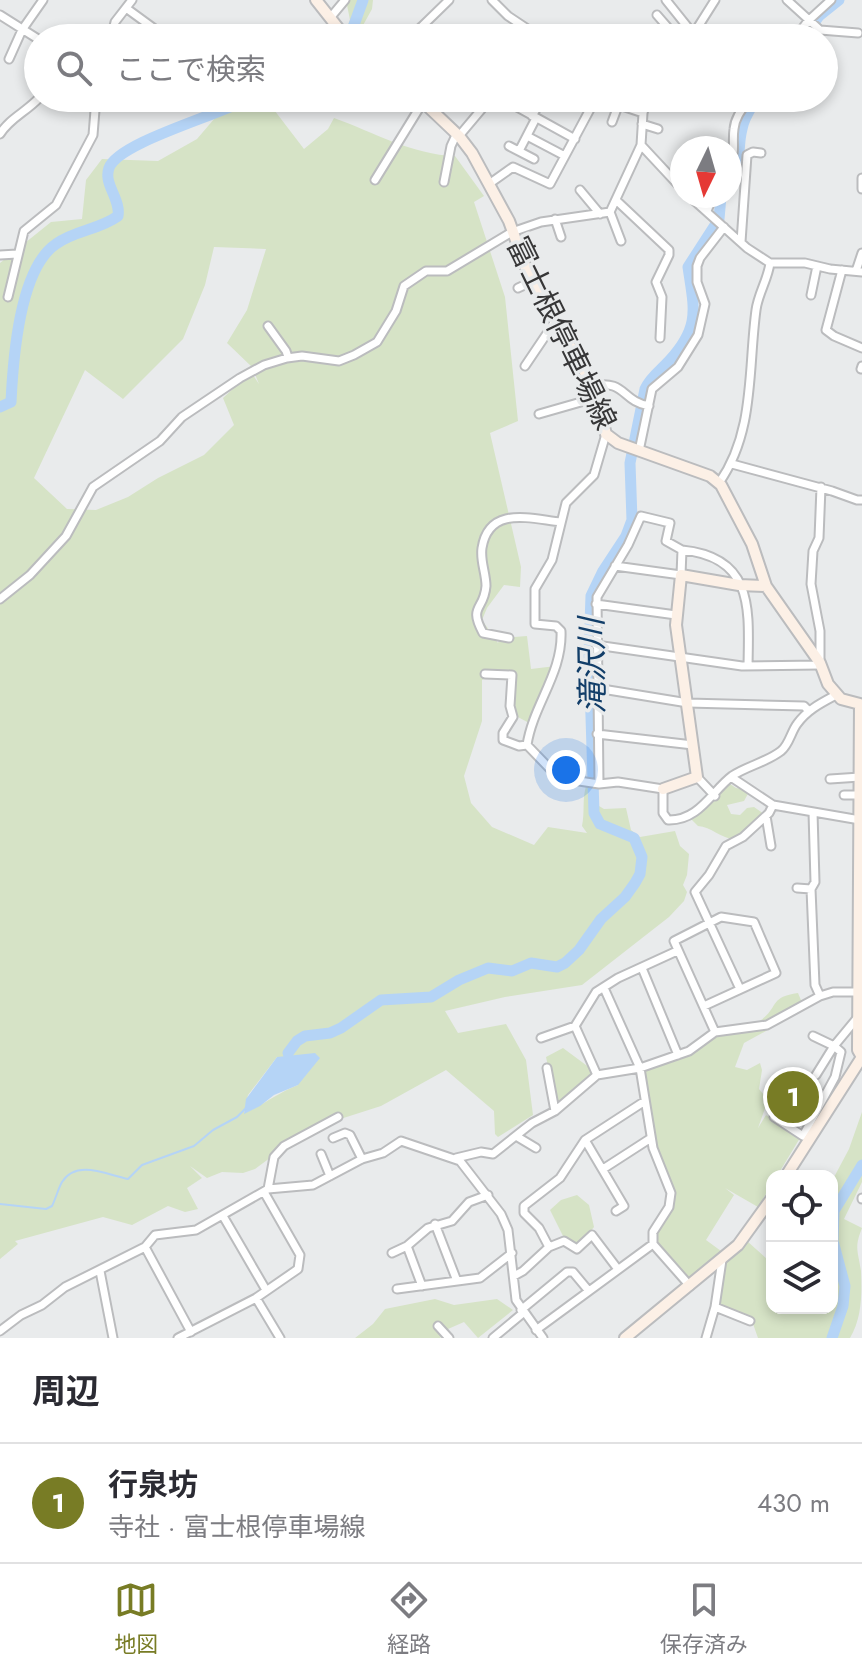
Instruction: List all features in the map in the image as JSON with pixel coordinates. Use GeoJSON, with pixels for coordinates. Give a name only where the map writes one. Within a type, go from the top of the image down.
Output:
{"type":"FeatureCollection","features":[{"type":"Feature","properties":{"kind":"main road"},"geometry":{"type":"LineString","coordinates":[[316,0],[334,24]]}},
{"type":"Feature","properties":{"kind":"main road","name":"富士根停車場線"},"geometry":{"type":"LineString","coordinates":[[434,112],[472,153],[489,184],[533,281],[592,386],[606,434],[634,449],[710,476],[719,483]]}},
{"type":"Feature","properties":{"kind":"main road"},"geometry":{"type":"LineString","coordinates":[[719,483],[756,552],[766,586],[820,664],[836,695],[850,703],[861,701],[861,896],[857,992],[858,1050],[862,1057],[790,1170]]}},
{"type":"Feature","properties":{"kind":"main road"},"geometry":{"type":"LineString","coordinates":[[663,789],[697,777],[676,615],[681,575],[739,585],[766,586]]}},
{"type":"Feature","properties":{"kind":"main road"},"geometry":{"type":"LineString","coordinates":[[625,1338],[722,1260],[753,1227],[766,1207]]}},
{"type":"Feature","properties":{"kind":"street"},"geometry":{"type":"LineString","coordinates":[[26,24],[43,0]]}},
{"type":"Feature","properties":{"kind":"street"},"geometry":{"type":"LineString","coordinates":[[114,24],[132,0]]}},
{"type":"Feature","properties":{"kind":"street"},"geometry":{"type":"LineString","coordinates":[[330,18],[345,0]]}},
{"type":"Feature","properties":{"kind":"street"},"geometry":{"type":"LineString","coordinates":[[424,24],[449,0]]}},
{"type":"Feature","properties":{"kind":"street"},"geometry":{"type":"LineString","coordinates":[[492,0],[520,24]]}},
{"type":"Feature","properties":{"kind":"street"},"geometry":{"type":"LineString","coordinates":[[666,0],[683,24]]}},
{"type":"Feature","properties":{"kind":"street"},"geometry":{"type":"LineString","coordinates":[[700,24],[715,0]]}},
{"type":"Feature","properties":{"kind":"street"},"geometry":{"type":"LineString","coordinates":[[787,0],[812,24]]}},
{"type":"Feature","properties":{"kind":"street"},"geometry":{"type":"LineString","coordinates":[[806,24],[831,0]]}},
{"type":"Feature","properties":{"kind":"street"},"geometry":{"type":"LineString","coordinates":[[126,8],[148,24]]}},
{"type":"Feature","properties":{"kind":"street"},"geometry":{"type":"LineString","coordinates":[[0,15],[22,30]]}},
{"type":"Feature","properties":{"kind":"street"},"geometry":{"type":"LineString","coordinates":[[657,15],[665,24]]}},
{"type":"Feature","properties":{"kind":"street"},"geometry":{"type":"LineString","coordinates":[[9,59],[24,27]]}},
{"type":"Feature","properties":{"kind":"street"},"geometry":{"type":"LineString","coordinates":[[838,31],[858,33]]}},
{"type":"Feature","properties":{"kind":"street"},"geometry":{"type":"LineString","coordinates":[[0,134],[7,122],[25,112]]}},
{"type":"Feature","properties":{"kind":"street"},"geometry":{"type":"LineString","coordinates":[[8,297],[24,231],[56,205],[93,135],[95,112]]}},
{"type":"Feature","properties":{"kind":"street"},"geometry":{"type":"LineString","coordinates":[[375,180],[414,112]]}},
{"type":"Feature","properties":{"kind":"street"},"geometry":{"type":"LineString","coordinates":[[444,182],[451,146],[479,112]]}},
{"type":"Feature","properties":{"kind":"street"},"geometry":{"type":"LineString","coordinates":[[525,112],[575,139]]}},
{"type":"Feature","properties":{"kind":"street"},"geometry":{"type":"LineString","coordinates":[[519,151],[536,112]]}},
{"type":"Feature","properties":{"kind":"street"},"geometry":{"type":"LineString","coordinates":[[489,184],[513,167],[550,184],[589,112]]}},
{"type":"Feature","properties":{"kind":"street"},"geometry":{"type":"LineString","coordinates":[[612,122],[616,112]]}},
{"type":"Feature","properties":{"kind":"street"},"geometry":{"type":"LineString","coordinates":[[0,599],[30,575],[58,546],[71,529],[93,487],[160,441],[182,417],[240,378],[288,357],[339,361],[354,355],[377,342],[396,311],[404,286],[426,271],[447,271],[512,232],[555,219],[610,212],[641,145],[643,113],[639,112]]}},
{"type":"Feature","properties":{"kind":"street"},"geometry":{"type":"LineString","coordinates":[[734,136],[740,112]]}},
{"type":"Feature","properties":{"kind":"street"},"geometry":{"type":"LineString","coordinates":[[642,124],[658,129]]}},
{"type":"Feature","properties":{"kind":"street"},"geometry":{"type":"LineString","coordinates":[[527,136],[565,156]]}},
{"type":"Feature","properties":{"kind":"street"},"geometry":{"type":"LineString","coordinates":[[641,145],[670,176]]}},
{"type":"Feature","properties":{"kind":"street"},"geometry":{"type":"LineString","coordinates":[[509,146],[534,159]]}},
{"type":"Feature","properties":{"kind":"street"},"geometry":{"type":"LineString","coordinates":[[741,242],[747,155],[761,153]]}},
{"type":"Feature","properties":{"kind":"street"},"geometry":{"type":"LineString","coordinates":[[862,178],[862,189]]}},
{"type":"Feature","properties":{"kind":"street"},"geometry":{"type":"LineString","coordinates":[[580,190],[600,214]]}},
{"type":"Feature","properties":{"kind":"street"},"geometry":{"type":"LineString","coordinates":[[617,201],[669,250],[656,282],[662,297],[660,338]]}},
{"type":"Feature","properties":{"kind":"street"},"geometry":{"type":"LineString","coordinates":[[703,208],[770,263],[779,261],[859,272],[862,253]]}},
{"type":"Feature","properties":{"kind":"street"},"geometry":{"type":"LineString","coordinates":[[710,214],[711,208]]}},
{"type":"Feature","properties":{"kind":"street"},"geometry":{"type":"LineString","coordinates":[[610,212],[621,241]]}},
{"type":"Feature","properties":{"kind":"street"},"geometry":{"type":"LineString","coordinates":[[555,219],[561,237]]}},
{"type":"Feature","properties":{"kind":"street"},"geometry":{"type":"LineString","coordinates":[[634,449],[652,389],[678,367],[698,335],[705,304],[697,282],[697,266],[722,226]]}},
{"type":"Feature","properties":{"kind":"street"},"geometry":{"type":"LineString","coordinates":[[0,255],[17,254]]}},
{"type":"Feature","properties":{"kind":"street"},"geometry":{"type":"LineString","coordinates":[[719,483],[732,464],[746,413],[757,307],[770,263]]}},
{"type":"Feature","properties":{"kind":"street"},"geometry":{"type":"LineString","coordinates":[[811,295],[817,266]]}},
{"type":"Feature","properties":{"kind":"street"},"geometry":{"type":"LineString","coordinates":[[842,270],[826,330],[862,348]]}},
{"type":"Feature","properties":{"kind":"street"},"geometry":{"type":"LineString","coordinates":[[518,288],[533,281]]}},
{"type":"Feature","properties":{"kind":"street"},"geometry":{"type":"LineString","coordinates":[[525,366],[556,320]]}},
{"type":"Feature","properties":{"kind":"street"},"geometry":{"type":"LineString","coordinates":[[268,326],[288,357]]}},
{"type":"Feature","properties":{"kind":"street"},"geometry":{"type":"LineString","coordinates":[[592,386],[615,385],[638,404],[649,406]]}},
{"type":"Feature","properties":{"kind":"street"},"geometry":{"type":"LineString","coordinates":[[539,414],[595,398]]}},
{"type":"Feature","properties":{"kind":"street"},"geometry":{"type":"LineString","coordinates":[[527,745],[557,667],[561,642],[561,631],[556,626],[535,624],[535,589],[552,560],[566,503],[594,475],[606,434]]}},
{"type":"Feature","properties":{"kind":"street"},"geometry":{"type":"LineString","coordinates":[[732,464],[821,487],[860,502]]}},
{"type":"Feature","properties":{"kind":"street"},"geometry":{"type":"LineString","coordinates":[[596,645],[748,666],[820,664],[820,631],[811,584],[813,551],[819,538],[821,487]]}},
{"type":"Feature","properties":{"kind":"street"},"geometry":{"type":"LineString","coordinates":[[596,783],[596,604],[603,585],[643,515],[670,523],[666,541],[682,550],[716,557],[734,571],[749,615],[748,666]]}},
{"type":"Feature","properties":{"kind":"street"},"geometry":{"type":"LineString","coordinates":[[509,638],[483,633],[476,621],[475,613],[486,586],[481,550],[484,540],[493,526],[511,516],[561,522]]}},
{"type":"Feature","properties":{"kind":"street"},"geometry":{"type":"LineString","coordinates":[[615,566],[681,575],[682,550]]}},
{"type":"Feature","properties":{"kind":"street"},"geometry":{"type":"LineString","coordinates":[[596,604],[676,615]]}},
{"type":"Feature","properties":{"kind":"street"},"geometry":{"type":"LineString","coordinates":[[485,674],[512,675],[510,706],[513,717],[503,733],[503,740],[519,746],[527,745]]}},
{"type":"Feature","properties":{"kind":"street"},"geometry":{"type":"LineString","coordinates":[[596,688],[688,703],[804,706],[808,710]]}},
{"type":"Feature","properties":{"kind":"street"},"geometry":{"type":"LineString","coordinates":[[527,745],[553,772],[579,781],[618,782],[663,789],[663,813],[668,820],[686,816],[715,796],[731,777],[783,750],[795,726],[808,710],[836,695]]}},
{"type":"Feature","properties":{"kind":"street"},"geometry":{"type":"LineString","coordinates":[[597,734],[693,745]]}},
{"type":"Feature","properties":{"kind":"street"},"geometry":{"type":"LineString","coordinates":[[697,777],[715,796]]}},
{"type":"Feature","properties":{"kind":"street"},"geometry":{"type":"LineString","coordinates":[[731,777],[773,805],[861,823]]}},
{"type":"Feature","properties":{"kind":"street"},"geometry":{"type":"LineString","coordinates":[[830,779],[860,777]]}},
{"type":"Feature","properties":{"kind":"street"},"geometry":{"type":"LineString","coordinates":[[844,795],[860,795]]}},
{"type":"Feature","properties":{"kind":"street"},"geometry":{"type":"LineString","coordinates":[[740,989],[695,892],[726,846],[743,837],[766,816],[773,805]]}},
{"type":"Feature","properties":{"kind":"street"},"geometry":{"type":"LineString","coordinates":[[813,812],[815,882],[811,889],[815,985],[820,996]]}},
{"type":"Feature","properties":{"kind":"street"},"geometry":{"type":"LineString","coordinates":[[766,816],[771,846]]}},
{"type":"Feature","properties":{"kind":"street"},"geometry":{"type":"LineString","coordinates":[[797,888],[811,889]]}},
{"type":"Feature","properties":{"kind":"street"},"geometry":{"type":"LineString","coordinates":[[704,1006],[776,973],[754,922],[721,917],[674,941],[715,1032]]}},
{"type":"Feature","properties":{"kind":"street"},"geometry":{"type":"LineString","coordinates":[[541,1038],[575,1026],[596,992],[618,978],[677,951]]}},
{"type":"Feature","properties":{"kind":"street"},"geometry":{"type":"LineString","coordinates":[[642,968],[678,1055]]}},
{"type":"Feature","properties":{"kind":"street"},"geometry":{"type":"LineString","coordinates":[[604,988],[640,1068],[651,1138],[671,1193],[669,1207],[653,1232],[653,1244],[690,1286]]}},
{"type":"Feature","properties":{"kind":"street"},"geometry":{"type":"LineString","coordinates":[[0,1331],[65,1287],[145,1247],[160,1233],[196,1230],[266,1190],[313,1185],[362,1159],[383,1153],[401,1141],[456,1158],[481,1152],[493,1154],[544,1115],[555,1111],[597,1075],[640,1068],[689,1051],[715,1032],[767,1025],[820,996],[833,992],[857,992]]}},
{"type":"Feature","properties":{"kind":"street"},"geometry":{"type":"LineString","coordinates":[[816,1075],[834,1046],[858,1017]]}},
{"type":"Feature","properties":{"kind":"street"},"geometry":{"type":"LineString","coordinates":[[575,1026],[597,1075]]}},
{"type":"Feature","properties":{"kind":"street"},"geometry":{"type":"LineString","coordinates":[[774,1117],[803,1136],[835,1077],[841,1052],[813,1036]]}},
{"type":"Feature","properties":{"kind":"street"},"geometry":{"type":"LineString","coordinates":[[547,1068],[555,1111]]}},
{"type":"Feature","properties":{"kind":"street"},"geometry":{"type":"LineString","coordinates":[[549,1247],[539,1228],[524,1213],[524,1206],[560,1178],[585,1140],[645,1101]]}},
{"type":"Feature","properties":{"kind":"street"},"geometry":{"type":"LineString","coordinates":[[178,1338],[256,1298],[298,1269],[300,1255],[266,1190],[274,1157],[284,1146],[338,1117]]}},
{"type":"Feature","properties":{"kind":"street"},"geometry":{"type":"LineString","coordinates":[[333,1138],[345,1133],[350,1135],[362,1159]]}},
{"type":"Feature","properties":{"kind":"street"},"geometry":{"type":"LineString","coordinates":[[516,1136],[536,1148]]}},
{"type":"Feature","properties":{"kind":"street"},"geometry":{"type":"LineString","coordinates":[[603,1169],[651,1138]]}},
{"type":"Feature","properties":{"kind":"street"},"geometry":{"type":"LineString","coordinates":[[585,1140],[624,1206],[616,1211]]}},
{"type":"Feature","properties":{"kind":"street"},"geometry":{"type":"LineString","coordinates":[[321,1154],[330,1176]]}},
{"type":"Feature","properties":{"kind":"street"},"geometry":{"type":"LineString","coordinates":[[456,1158],[501,1214],[512,1253],[514,1294],[522,1311],[543,1338]]}},
{"type":"Feature","properties":{"kind":"street"},"geometry":{"type":"LineString","coordinates":[[392,1253],[407,1246],[409,1241],[435,1224],[452,1221],[469,1202],[488,1195]]}},
{"type":"Feature","properties":{"kind":"street"},"geometry":{"type":"LineString","coordinates":[[223,1216],[266,1290]]}},
{"type":"Feature","properties":{"kind":"street"},"geometry":{"type":"LineString","coordinates":[[435,1224],[457,1281]]}},
{"type":"Feature","properties":{"kind":"street"},"geometry":{"type":"LineString","coordinates":[[514,1276],[549,1247],[564,1241],[577,1249],[592,1235],[617,1268]]}},
{"type":"Feature","properties":{"kind":"street"},"geometry":{"type":"LineString","coordinates":[[536,1330],[653,1244]]}},
{"type":"Feature","properties":{"kind":"street"},"geometry":{"type":"LineString","coordinates":[[407,1246],[422,1286]]}},
{"type":"Feature","properties":{"kind":"street"},"geometry":{"type":"LineString","coordinates":[[145,1247],[191,1332]]}},
{"type":"Feature","properties":{"kind":"street"},"geometry":{"type":"LineString","coordinates":[[397,1289],[480,1278],[512,1253]]}},
{"type":"Feature","properties":{"kind":"street"},"geometry":{"type":"LineString","coordinates":[[706,1338],[715,1307],[722,1260]]}},
{"type":"Feature","properties":{"kind":"street"},"geometry":{"type":"LineString","coordinates":[[100,1271],[113,1338]]}},
{"type":"Feature","properties":{"kind":"street"},"geometry":{"type":"LineString","coordinates":[[493,1338],[567,1272],[573,1272],[588,1290]]}},
{"type":"Feature","properties":{"kind":"street"},"geometry":{"type":"LineString","coordinates":[[256,1298],[280,1338]]}},
{"type":"Feature","properties":{"kind":"street"},"geometry":{"type":"LineString","coordinates":[[715,1307],[750,1321]]}},
{"type":"Feature","properties":{"kind":"street"},"geometry":{"type":"LineString","coordinates":[[438,1326],[449,1338]]}},
{"type":"Feature","properties":{"kind":"green space"},"geometry":{"type":"Polygon","coordinates":[[[346,0],[373,0],[364,24],[348,24],[346,0]]]}},
{"type":"Feature","properties":{"kind":"green space"},"geometry":{"type":"Polygon","coordinates":[[[220,112],[276,112],[304,149],[328,129],[334,118],[424,152],[455,156],[484,196],[474,202],[505,297],[518,421],[490,433],[521,567],[520,587],[504,585],[482,620],[498,643],[500,638],[527,636],[531,669],[556,666],[531,724],[516,716],[513,709],[511,674],[501,672],[482,680],[482,721],[464,776],[471,803],[492,827],[534,845],[548,827],[587,833],[582,826],[584,796],[586,786],[593,786],[599,806],[604,809],[626,808],[631,830],[640,837],[675,831],[680,846],[689,854],[683,885],[687,892],[684,901],[669,917],[582,985],[505,997],[445,1011],[458,1033],[506,1024],[526,1060],[533,1115],[498,1137],[495,1134],[494,1111],[446,1070],[381,1106],[309,1129],[255,1169],[243,1173],[222,1172],[207,1178],[190,1166],[202,1178],[187,1188],[198,1209],[185,1212],[168,1206],[132,1225],[103,1217],[15,1241],[18,1244],[0,1259],[0,263],[51,222],[82,219],[86,180],[102,159],[158,161],[197,139],[220,112]],[[214,247],[205,285],[183,339],[123,399],[85,370],[34,478],[67,509],[96,510],[128,497],[204,455],[234,425],[223,398],[251,372],[259,384],[252,367],[227,343],[247,310],[266,249],[214,247]],[[277,1057],[248,1095],[244,1113],[284,1092],[298,1085],[277,1057]]]}},
{"type":"Feature","properties":{"kind":"green space"},"geometry":{"type":"Polygon","coordinates":[[[730,784],[750,790],[744,801],[727,805],[731,814],[740,815],[747,808],[754,807],[764,814],[735,840],[698,826],[692,820],[692,814],[730,784]]]}},
{"type":"Feature","properties":{"kind":"green space"},"geometry":{"type":"Polygon","coordinates":[[[798,993],[803,1005],[744,1043],[735,1067],[747,1070],[760,1063],[759,1089],[768,1100],[758,1128],[766,1115],[800,1138],[781,1170],[766,1170],[766,1194],[758,1207],[725,1188],[734,1195],[706,1240],[721,1251],[686,1282],[653,1244],[653,1233],[674,1195],[655,1141],[641,1069],[720,1034],[756,1024],[778,1000],[798,993]]]}},
{"type":"Feature","properties":{"kind":"green space"},"geometry":{"type":"Polygon","coordinates":[[[563,1048],[590,1068],[594,1078],[556,1104],[546,1057],[563,1048]]]}},
{"type":"Feature","properties":{"kind":"green space"},"geometry":{"type":"Polygon","coordinates":[[[862,1112],[862,1182],[844,1219],[862,1228],[857,1245],[861,1297],[854,1330],[850,1338],[758,1338],[752,1321],[716,1307],[723,1265],[747,1241],[766,1258],[766,1314],[838,1314],[838,1170],[862,1112]]]}},
{"type":"Feature","properties":{"kind":"green space"},"geometry":{"type":"Polygon","coordinates":[[[577,1195],[589,1205],[594,1227],[578,1247],[564,1238],[550,1210],[561,1200],[577,1195]]]}},
{"type":"Feature","properties":{"kind":"green space"},"geometry":{"type":"Polygon","coordinates":[[[435,1299],[454,1305],[497,1299],[513,1310],[478,1338],[464,1322],[448,1329],[440,1338],[355,1338],[373,1324],[385,1309],[435,1299]]]}},
{"type":"Feature","properties":{"kind":"water"},"geometry":{"type":"Polygon","coordinates":[[[315,1053],[320,1058],[298,1085],[274,1095],[244,1114],[246,1099],[277,1057],[315,1053]]]}},
{"type":"Feature","properties":{"kind":"waterway"},"geometry":{"type":"LineString","coordinates":[[354,24],[363,0]]}},
{"type":"Feature","properties":{"kind":"waterway","name":"滝沢川"},"geometry":{"type":"LineString","coordinates":[[813,24],[839,0]]}},
{"type":"Feature","properties":{"kind":"waterway"},"geometry":{"type":"LineString","coordinates":[[0,407],[11,402],[20,317],[34,273],[44,256],[56,244],[118,216],[109,168],[131,148],[218,112]]}},
{"type":"Feature","properties":{"kind":"waterway","name":"滝沢川"},"geometry":{"type":"LineString","coordinates":[[741,136],[749,112]]}},
{"type":"Feature","properties":{"kind":"waterway","name":"滝沢川"},"geometry":{"type":"LineString","coordinates":[[288,1053],[305,1036],[330,1033],[341,1028],[381,1000],[431,997],[459,980],[488,968],[512,971],[531,963],[557,967],[565,963],[579,950],[601,919],[625,897],[640,874],[642,857],[634,838],[600,824],[594,813],[589,652],[591,596],[632,520],[630,463],[645,389],[679,349],[691,327],[693,306],[688,267],[719,219],[720,208]]}},
{"type":"Feature","properties":{"kind":"waterway"},"geometry":{"type":"LineString","coordinates":[[0,1204],[46,1209],[52,1206],[62,1182],[76,1171],[93,1170],[128,1179],[142,1165],[194,1146],[246,1108]]}},
{"type":"Feature","properties":{"kind":"waterway"},"geometry":{"type":"LineString","coordinates":[[832,1338],[843,1306],[845,1286],[833,1241],[834,1211],[862,1165]]}},
{"type":"Feature","properties":{"kind":"place","name":"行泉坊"},"geometry":{"type":"Point","coordinates":[793,1097]}}]}
